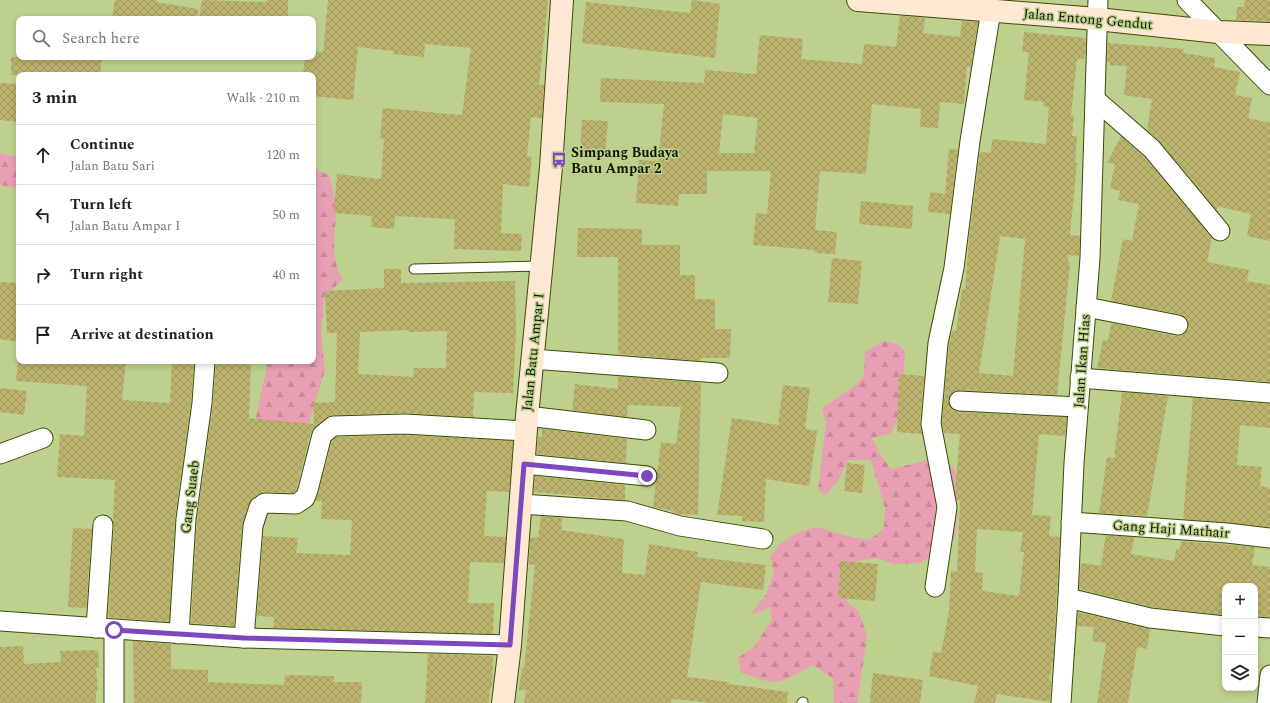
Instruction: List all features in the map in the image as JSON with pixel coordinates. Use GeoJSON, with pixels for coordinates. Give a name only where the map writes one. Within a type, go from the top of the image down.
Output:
{"type":"FeatureCollection","features":[{"type":"Feature","properties":{"kind":"street","name":"Jalan Batu Ampar I"},"geometry":{"type":"LineString","coordinates":[[503,703],[510,645],[526,424],[551,167],[562,0]]}},
{"type":"Feature","properties":{"kind":"street","name":"Jalan Entong Gendut"},"geometry":{"type":"LineString","coordinates":[[858,0],[991,10],[1098,10],[1219,32],[1270,34]]}},
{"type":"Feature","properties":{"kind":"street"},"geometry":{"type":"LineString","coordinates":[[1187,0],[1270,85]]}},
{"type":"Feature","properties":{"kind":"street"},"geometry":{"type":"LineString","coordinates":[[935,587],[947,507],[931,424],[938,343],[954,268],[970,141],[991,10]]}},
{"type":"Feature","properties":{"kind":"street","name":"Jalan Ikan Hias"},"geometry":{"type":"LineString","coordinates":[[1060,703],[1068,598],[1078,407],[1090,250],[1098,10]]}},
{"type":"Feature","properties":{"kind":"street"},"geometry":{"type":"LineString","coordinates":[[1096,100],[1152,149],[1220,231]]}},
{"type":"Feature","properties":{"kind":"street"},"geometry":{"type":"LineString","coordinates":[[1086,307],[1178,325]]}},
{"type":"Feature","properties":{"kind":"street"},"geometry":{"type":"LineString","coordinates":[[532,359],[718,373]]}},
{"type":"Feature","properties":{"kind":"street","name":"Gang Suaeb"},"geometry":{"type":"LineString","coordinates":[[179,634],[186,519],[202,403],[205,364]]}},
{"type":"Feature","properties":{"kind":"street"},"geometry":{"type":"LineString","coordinates":[[1080,378],[1270,393]]}},
{"type":"Feature","properties":{"kind":"street"},"geometry":{"type":"LineString","coordinates":[[959,401],[1078,407]]}},
{"type":"Feature","properties":{"kind":"street"},"geometry":{"type":"LineString","coordinates":[[244,638],[254,526],[259,507],[265,502],[296,504],[305,498],[322,435],[334,426],[405,424],[526,424],[646,430]]}},
{"type":"Feature","properties":{"kind":"street"},"geometry":{"type":"LineString","coordinates":[[0,454],[43,438]]}},
{"type":"Feature","properties":{"kind":"street"},"geometry":{"type":"LineString","coordinates":[[524,464],[647,476]]}},
{"type":"Feature","properties":{"kind":"street"},"geometry":{"type":"LineString","coordinates":[[521,504],[627,511],[680,526],[763,539]]}},
{"type":"Feature","properties":{"kind":"street","name":"Gang Haji Mathair"},"geometry":{"type":"LineString","coordinates":[[1071,522],[1227,533],[1270,538]]}},
{"type":"Feature","properties":{"kind":"street"},"geometry":{"type":"LineString","coordinates":[[103,525],[105,629],[114,703]]}},
{"type":"Feature","properties":{"kind":"street"},"geometry":{"type":"LineString","coordinates":[[1068,598],[1150,618],[1222,626]]}},
{"type":"Feature","properties":{"kind":"street"},"geometry":{"type":"LineString","coordinates":[[0,621],[244,638],[510,645]]}},
{"type":"Feature","properties":{"kind":"street"},"geometry":{"type":"LineString","coordinates":[[1258,627],[1270,628]]}},
{"type":"Feature","properties":{"kind":"street"},"geometry":{"type":"LineString","coordinates":[[1267,703],[1270,675]]}},
{"type":"Feature","properties":{"kind":"lane"},"geometry":{"type":"LineString","coordinates":[[414,269],[542,266]]}},
{"type":"Feature","properties":{"kind":"green space"},"geometry":{"type":"Polygon","coordinates":[[[0,153],[16,157],[16,188],[0,185],[0,153]]]}},
{"type":"Feature","properties":{"kind":"green space"},"geometry":{"type":"Polygon","coordinates":[[[316,170],[329,175],[336,204],[334,245],[336,263],[343,279],[324,298],[321,334],[325,370],[301,448],[251,440],[267,364],[316,364],[316,170]]]}},
{"type":"Feature","properties":{"kind":"green space"},"geometry":{"type":"Polygon","coordinates":[[[883,341],[899,345],[905,352],[901,413],[891,433],[872,438],[880,454],[891,469],[925,461],[944,462],[955,469],[958,513],[955,537],[949,546],[920,563],[894,564],[876,558],[848,563],[843,583],[848,603],[859,611],[867,637],[857,703],[834,703],[833,678],[812,665],[792,677],[778,682],[771,682],[741,672],[738,658],[754,647],[772,620],[770,608],[750,615],[766,595],[774,573],[770,556],[780,544],[796,533],[817,527],[851,537],[870,540],[884,528],[885,508],[871,460],[848,460],[839,479],[826,495],[818,490],[826,424],[822,408],[852,388],[864,376],[865,352],[883,341]]]}},
{"type":"Feature","properties":{"kind":"building"},"geometry":{"type":"Polygon","coordinates":[[[115,0],[156,0],[156,2],[198,9],[197,16],[112,16],[115,0]]]}},
{"type":"Feature","properties":{"kind":"building"},"geometry":{"type":"Polygon","coordinates":[[[202,0],[266,2],[266,0],[288,0],[288,16],[199,16],[202,0]]]}},
{"type":"Feature","properties":{"kind":"building"},"geometry":{"type":"Polygon","coordinates":[[[328,0],[548,0],[539,85],[544,85],[542,118],[531,117],[527,156],[532,157],[529,187],[503,184],[501,233],[522,234],[521,251],[454,249],[455,219],[395,216],[394,229],[371,227],[372,216],[334,213],[337,174],[381,179],[384,139],[380,138],[383,108],[462,115],[471,48],[425,44],[424,57],[393,54],[393,51],[358,47],[353,100],[316,96],[316,72],[303,72],[305,60],[316,60],[316,51],[323,52],[328,0]]]}},
{"type":"Feature","properties":{"kind":"building"},"geometry":{"type":"Polygon","coordinates":[[[692,0],[720,4],[715,58],[582,43],[586,2],[690,13],[692,0]]]}},
{"type":"Feature","properties":{"kind":"building"},"geometry":{"type":"Polygon","coordinates":[[[1245,0],[1270,0],[1270,21],[1236,20],[1237,7],[1244,7],[1245,0]]]}},
{"type":"Feature","properties":{"kind":"building"},"geometry":{"type":"Polygon","coordinates":[[[900,16],[925,18],[923,33],[960,37],[962,21],[978,22],[971,67],[967,66],[964,104],[940,102],[938,128],[920,127],[921,109],[872,104],[866,174],[820,171],[815,230],[837,232],[835,254],[815,253],[815,250],[753,245],[756,213],[767,214],[771,171],[707,171],[707,194],[679,194],[678,206],[636,203],[639,160],[658,161],[664,104],[600,102],[601,78],[704,83],[705,70],[756,74],[760,35],[803,39],[801,59],[862,64],[864,44],[896,47],[900,16]],[[723,114],[719,153],[754,153],[758,118],[723,114]]]}},
{"type":"Feature","properties":{"kind":"building"},"geometry":{"type":"Polygon","coordinates":[[[1024,32],[1086,38],[1085,59],[1077,59],[1071,115],[1074,116],[1072,136],[1077,136],[1075,163],[1077,163],[1070,235],[1080,236],[1079,256],[1068,255],[1068,262],[1070,263],[1057,395],[960,390],[950,395],[948,401],[953,410],[958,412],[1067,417],[1065,436],[1039,434],[1032,515],[1051,516],[1049,536],[1060,537],[1053,661],[1049,681],[1051,681],[1050,702],[997,694],[995,703],[974,703],[978,686],[929,676],[933,651],[941,653],[949,611],[951,571],[957,572],[960,500],[957,500],[955,490],[960,434],[944,433],[942,423],[949,345],[952,331],[956,331],[962,289],[965,289],[969,239],[980,152],[991,153],[992,139],[1046,144],[1049,107],[1043,106],[1044,102],[1024,100],[1029,52],[1022,52],[1024,32]],[[1000,236],[979,373],[1013,376],[1025,239],[1000,236]],[[977,529],[975,572],[983,573],[982,591],[1019,596],[1024,552],[1020,552],[1023,532],[977,529]]]}},
{"type":"Feature","properties":{"kind":"building"},"geometry":{"type":"Polygon","coordinates":[[[1108,43],[1184,49],[1183,53],[1215,58],[1214,67],[1240,72],[1235,95],[1252,98],[1248,118],[1270,123],[1270,241],[1247,236],[1251,214],[1217,206],[1217,210],[1160,142],[1147,130],[1152,99],[1124,95],[1127,66],[1110,65],[1110,62],[1107,61],[1108,43]]]}},
{"type":"Feature","properties":{"kind":"building"},"geometry":{"type":"Polygon","coordinates":[[[11,57],[16,57],[16,60],[102,60],[100,72],[16,72],[16,75],[11,75],[11,57]]]}},
{"type":"Feature","properties":{"kind":"building"},"geometry":{"type":"Polygon","coordinates":[[[0,83],[16,84],[16,122],[0,120],[0,83]]]}},
{"type":"Feature","properties":{"kind":"building"},"geometry":{"type":"Polygon","coordinates":[[[582,120],[608,121],[605,155],[580,153],[582,120]]]}},
{"type":"Feature","properties":{"kind":"building"},"geometry":{"type":"Polygon","coordinates":[[[1121,136],[1144,157],[1212,238],[1207,262],[1249,270],[1247,281],[1270,285],[1270,382],[1097,368],[1103,340],[1108,341],[1111,323],[1176,336],[1186,332],[1189,327],[1185,317],[1180,314],[1111,301],[1123,239],[1132,241],[1139,204],[1118,200],[1120,191],[1110,188],[1115,164],[1107,163],[1121,136]]]}},
{"type":"Feature","properties":{"kind":"building"},"geometry":{"type":"Polygon","coordinates":[[[949,149],[958,150],[950,214],[928,212],[930,192],[945,194],[949,149]]]}},
{"type":"Feature","properties":{"kind":"building"},"geometry":{"type":"Polygon","coordinates":[[[861,201],[913,206],[912,229],[859,224],[861,201]]]}},
{"type":"Feature","properties":{"kind":"building"},"geometry":{"type":"Polygon","coordinates":[[[578,228],[642,229],[642,245],[680,245],[680,275],[695,275],[695,299],[715,299],[715,329],[731,329],[730,358],[701,358],[701,361],[618,354],[618,257],[577,257],[578,228]]]}},
{"type":"Feature","properties":{"kind":"building"},"geometry":{"type":"Polygon","coordinates":[[[832,258],[862,261],[858,304],[828,302],[832,258]]]}},
{"type":"Feature","properties":{"kind":"building"},"geometry":{"type":"Polygon","coordinates":[[[384,269],[401,269],[401,283],[515,281],[516,330],[513,393],[474,392],[473,417],[405,413],[333,415],[326,417],[315,426],[311,432],[296,491],[293,493],[265,492],[257,495],[249,504],[242,525],[234,626],[191,623],[197,520],[213,404],[216,364],[251,364],[249,418],[314,424],[313,403],[335,402],[337,333],[327,333],[325,291],[384,288],[384,269]],[[409,330],[360,332],[358,374],[413,377],[414,368],[446,368],[447,331],[409,332],[409,330]]]}},
{"type":"Feature","properties":{"kind":"building"},"geometry":{"type":"Polygon","coordinates":[[[0,282],[16,283],[16,342],[0,339],[0,282]]]}},
{"type":"Feature","properties":{"kind":"building"},"geometry":{"type":"Polygon","coordinates":[[[18,364],[126,364],[122,400],[170,403],[172,364],[194,364],[191,402],[175,518],[169,622],[108,617],[114,526],[115,480],[57,477],[60,434],[84,436],[87,386],[16,381],[18,364]]]}},
{"type":"Feature","properties":{"kind":"building"},"geometry":{"type":"Polygon","coordinates":[[[899,374],[924,376],[920,423],[922,434],[897,432],[899,374]]]}},
{"type":"Feature","properties":{"kind":"building"},"geometry":{"type":"Polygon","coordinates":[[[618,376],[701,383],[698,515],[677,514],[673,513],[673,511],[653,507],[661,442],[676,444],[681,407],[628,405],[627,417],[572,410],[575,384],[618,389],[618,376]]]}},
{"type":"Feature","properties":{"kind":"building"},"geometry":{"type":"Polygon","coordinates":[[[783,385],[810,388],[805,429],[817,431],[809,486],[766,479],[764,522],[742,521],[742,516],[717,515],[732,418],[778,425],[783,385]]]}},
{"type":"Feature","properties":{"kind":"building"},"geometry":{"type":"Polygon","coordinates":[[[0,388],[27,391],[24,415],[0,412],[0,388]]]}},
{"type":"Feature","properties":{"kind":"building"},"geometry":{"type":"Polygon","coordinates":[[[1122,392],[1168,396],[1147,516],[1099,513],[1107,457],[1114,458],[1122,392]]]}},
{"type":"Feature","properties":{"kind":"building"},"geometry":{"type":"Polygon","coordinates":[[[1193,398],[1270,404],[1270,428],[1240,425],[1237,465],[1262,467],[1260,486],[1270,488],[1270,527],[1183,519],[1193,398]]]}},
{"type":"Feature","properties":{"kind":"building"},"geometry":{"type":"Polygon","coordinates":[[[542,429],[627,439],[626,463],[537,454],[538,437],[542,437],[542,429]]]}},
{"type":"Feature","properties":{"kind":"building"},"geometry":{"type":"Polygon","coordinates":[[[405,435],[513,441],[509,492],[487,491],[484,536],[506,537],[504,563],[470,562],[468,603],[494,603],[493,634],[273,628],[274,617],[257,616],[263,536],[298,538],[296,553],[350,555],[352,520],[321,519],[322,501],[316,501],[332,441],[337,437],[405,435]]]}},
{"type":"Feature","properties":{"kind":"building"},"geometry":{"type":"Polygon","coordinates":[[[847,463],[865,465],[862,493],[844,491],[847,463]]]}},
{"type":"Feature","properties":{"kind":"building"},"geometry":{"type":"Polygon","coordinates":[[[535,476],[625,485],[625,500],[534,492],[535,476]]]}},
{"type":"Feature","properties":{"kind":"building"},"geometry":{"type":"Polygon","coordinates":[[[541,516],[562,518],[561,530],[624,539],[622,573],[645,575],[649,544],[698,552],[697,557],[766,565],[763,590],[701,582],[687,677],[729,682],[729,684],[788,692],[787,703],[710,703],[672,699],[671,703],[524,703],[526,690],[519,690],[522,668],[524,669],[535,565],[529,564],[530,538],[538,537],[541,516]]]}},
{"type":"Feature","properties":{"kind":"building"},"geometry":{"type":"Polygon","coordinates":[[[73,528],[92,529],[86,608],[68,607],[73,528]]]}},
{"type":"Feature","properties":{"kind":"building"},"geometry":{"type":"Polygon","coordinates":[[[1106,535],[1134,537],[1131,554],[1174,561],[1176,549],[1180,550],[1181,541],[1255,547],[1252,565],[1270,567],[1270,617],[1258,616],[1258,583],[1222,583],[1222,615],[1152,607],[1079,589],[1081,563],[1101,566],[1106,535]]]}},
{"type":"Feature","properties":{"kind":"building"},"geometry":{"type":"Polygon","coordinates":[[[841,561],[878,564],[875,601],[838,598],[841,561]]]}},
{"type":"Feature","properties":{"kind":"building"},"geometry":{"type":"Polygon","coordinates":[[[1078,612],[1150,629],[1147,649],[1137,647],[1128,703],[1097,703],[1106,643],[1092,641],[1094,627],[1077,626],[1078,612]]]}},
{"type":"Feature","properties":{"kind":"building"},"geometry":{"type":"Polygon","coordinates":[[[133,641],[171,644],[171,669],[208,670],[208,682],[284,685],[285,675],[334,676],[334,682],[362,682],[361,703],[134,703],[133,641]]]}},
{"type":"Feature","properties":{"kind":"building"},"geometry":{"type":"Polygon","coordinates":[[[23,646],[24,664],[61,662],[60,651],[98,650],[99,668],[96,668],[98,691],[96,692],[96,703],[0,703],[0,647],[23,646]]]}},
{"type":"Feature","properties":{"kind":"building"},"geometry":{"type":"Polygon","coordinates":[[[428,654],[493,656],[492,687],[490,687],[489,703],[425,703],[428,654]]]}},
{"type":"Feature","properties":{"kind":"building"},"geometry":{"type":"Polygon","coordinates":[[[873,673],[923,680],[920,703],[870,703],[873,673]]]}},
{"type":"Feature","properties":{"kind":"place","name":"Simpang Budaya Batu Ampar 2"},"geometry":{"type":"Point","coordinates":[559,160]}},
{"type":"Feature","properties":{"kind":"route"},"geometry":{"type":"LineString","coordinates":[[114,630],[244,638],[510,645],[524,464],[647,476]]}}]}
